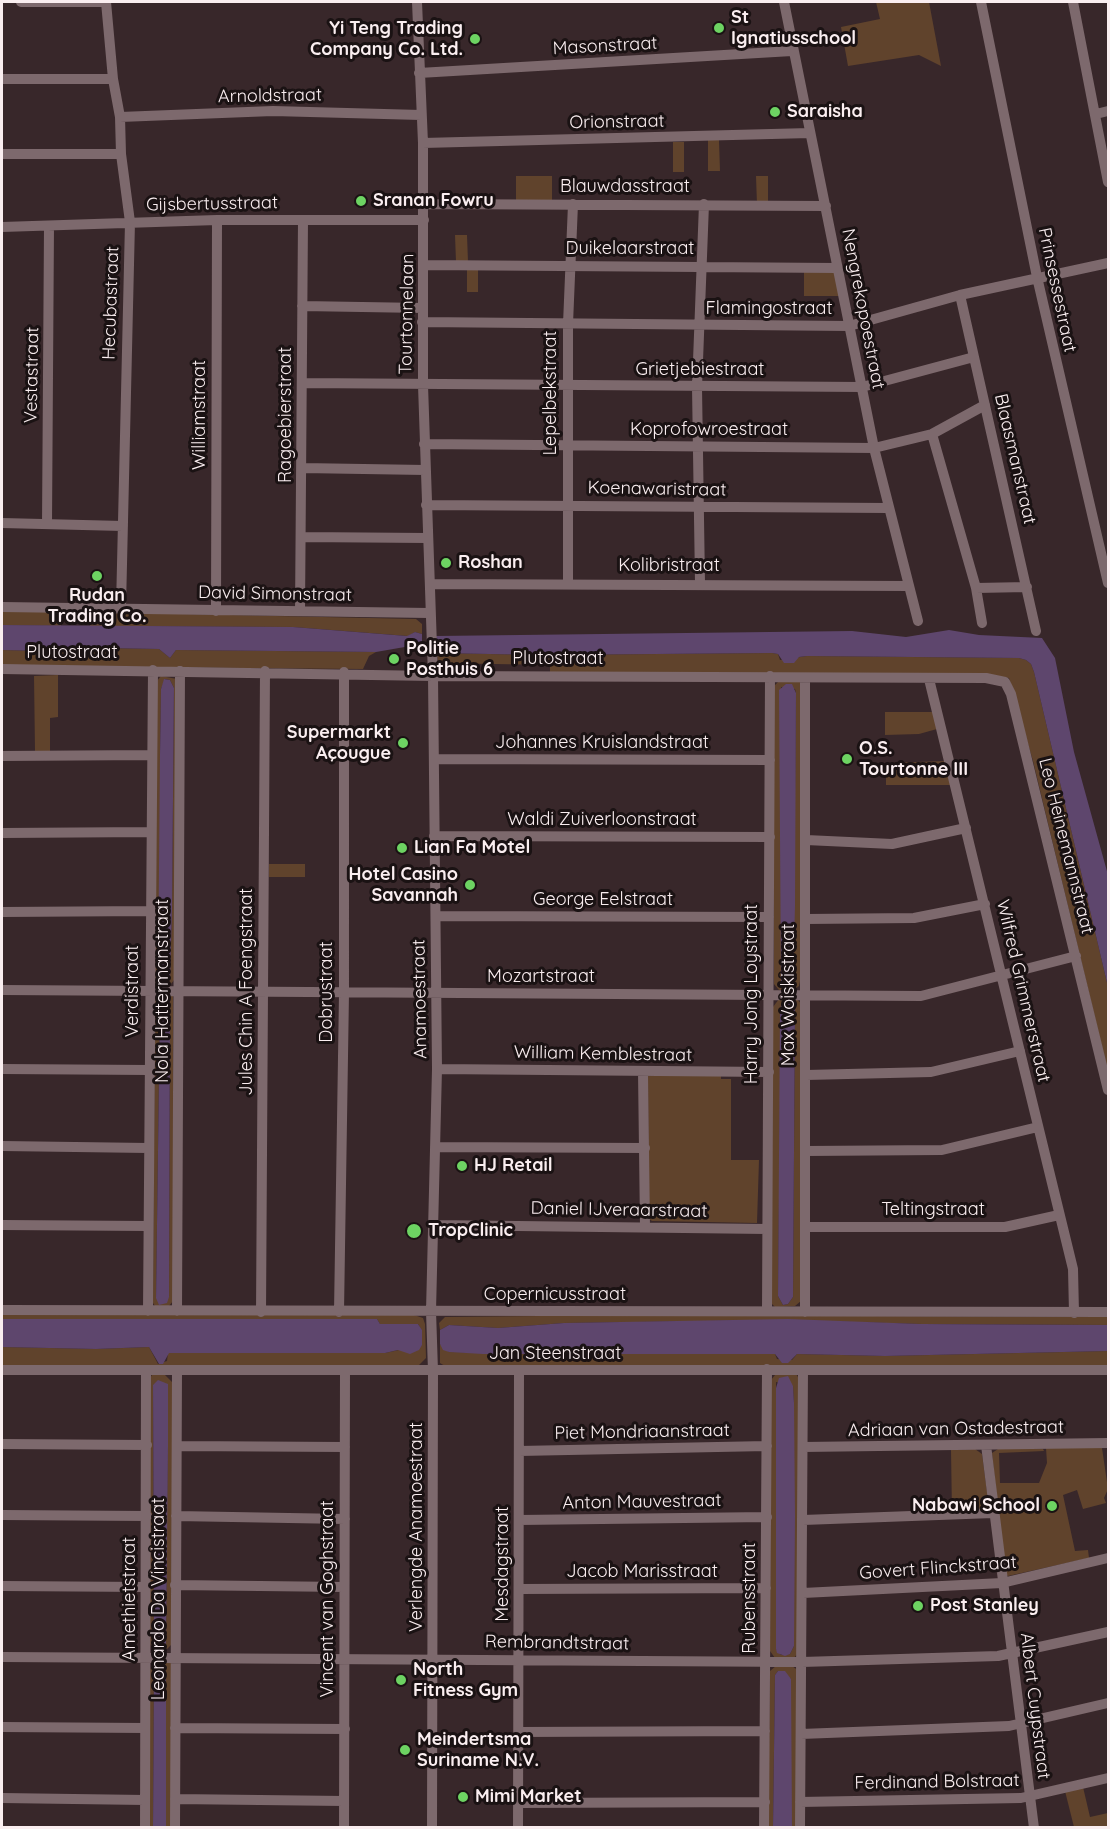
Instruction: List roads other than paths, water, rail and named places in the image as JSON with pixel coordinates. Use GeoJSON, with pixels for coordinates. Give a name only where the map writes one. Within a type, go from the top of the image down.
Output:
{"type":"FeatureCollection","features":[{"type":"Feature","properties":{"kind":"street"},"geometry":{"type":"LineString","coordinates":[[21,2],[106,2]]}},
{"type":"Feature","properties":{"kind":"street","name":"Hecubastraat"},"geometry":{"type":"LineString","coordinates":[[106,2],[130,222],[121,607]]}},
{"type":"Feature","properties":{"kind":"street","name":"Tourtonnelaan"},"geometry":{"type":"LineString","coordinates":[[417,2],[423,143],[422,322],[430,584],[429,626]]}},
{"type":"Feature","properties":{"kind":"street","name":"Nengrekopoestraat"},"geometry":{"type":"LineString","coordinates":[[784,2],[792,51],[826,206],[874,448],[918,621]]}},
{"type":"Feature","properties":{"kind":"street","name":"Prinsessestraat"},"geometry":{"type":"LineString","coordinates":[[981,2],[1037,277],[1108,583]]}},
{"type":"Feature","properties":{"kind":"street"},"geometry":{"type":"LineString","coordinates":[[1073,2],[1108,182]]}},
{"type":"Feature","properties":{"kind":"street","name":"Masonstraat"},"geometry":{"type":"LineString","coordinates":[[419,74],[792,51]]}},
{"type":"Feature","properties":{"kind":"street"},"geometry":{"type":"LineString","coordinates":[[2,79],[113,79]]}},
{"type":"Feature","properties":{"kind":"street","name":"Arnoldstraat"},"geometry":{"type":"LineString","coordinates":[[120,117],[273,111],[421,115]]}},
{"type":"Feature","properties":{"kind":"street"},"geometry":{"type":"LineString","coordinates":[[1096,114],[1108,111]]}},
{"type":"Feature","properties":{"kind":"street","name":"Orionstraat"},"geometry":{"type":"LineString","coordinates":[[423,143],[810,133]]}},
{"type":"Feature","properties":{"kind":"street"},"geometry":{"type":"LineString","coordinates":[[2,154],[121,154]]}},
{"type":"Feature","properties":{"kind":"street","name":"Blauwdasstraat"},"geometry":{"type":"LineString","coordinates":[[424,204],[826,206]]}},
{"type":"Feature","properties":{"kind":"street","name":"Lepelbekstraat"},"geometry":{"type":"LineString","coordinates":[[568,583],[568,324],[573,204]]}},
{"type":"Feature","properties":{"kind":"street"},"geometry":{"type":"LineString","coordinates":[[700,583],[698,387],[704,204]]}},
{"type":"Feature","properties":{"kind":"street","name":"Gijsbertusstraat"},"geometry":{"type":"LineString","coordinates":[[2,227],[217,220],[424,220]]}},
{"type":"Feature","properties":{"kind":"street","name":"Williamstraat"},"geometry":{"type":"LineString","coordinates":[[216,611],[217,220]]}},
{"type":"Feature","properties":{"kind":"street","name":"Ragoebierstraat"},"geometry":{"type":"LineString","coordinates":[[300,611],[303,220]]}},
{"type":"Feature","properties":{"kind":"street","name":"Vestastraat"},"geometry":{"type":"LineString","coordinates":[[47,524],[49,226]]}},
{"type":"Feature","properties":{"kind":"street","name":"Flamingostraat"},"geometry":{"type":"LineString","coordinates":[[422,322],[849,326],[960,295],[1108,263]]}},
{"type":"Feature","properties":{"kind":"street","name":"Duikelaarstraat"},"geometry":{"type":"LineString","coordinates":[[424,265],[837,268]]}},
{"type":"Feature","properties":{"kind":"street","name":"Blaasmanstraat"},"geometry":{"type":"LineString","coordinates":[[960,295],[1036,632]]}},
{"type":"Feature","properties":{"kind":"street"},"geometry":{"type":"LineString","coordinates":[[302,306],[422,308]]}},
{"type":"Feature","properties":{"kind":"street","name":"Grietjebiestraat"},"geometry":{"type":"LineString","coordinates":[[302,383],[862,387],[974,357]]}},
{"type":"Feature","properties":{"kind":"street","name":"Koprofowroestraat"},"geometry":{"type":"LineString","coordinates":[[424,444],[874,448],[932,434],[985,405]]}},
{"type":"Feature","properties":{"kind":"street"},"geometry":{"type":"LineString","coordinates":[[932,434],[976,588],[982,623]]}},
{"type":"Feature","properties":{"kind":"street"},"geometry":{"type":"LineString","coordinates":[[302,468],[425,471]]}},
{"type":"Feature","properties":{"kind":"street","name":"Koenawaristraat"},"geometry":{"type":"LineString","coordinates":[[426,505],[888,507]]}},
{"type":"Feature","properties":{"kind":"street"},"geometry":{"type":"LineString","coordinates":[[2,523],[123,526]]}},
{"type":"Feature","properties":{"kind":"street"},"geometry":{"type":"LineString","coordinates":[[301,537],[427,538]]}},
{"type":"Feature","properties":{"kind":"street","name":"Kolibristraat"},"geometry":{"type":"LineString","coordinates":[[430,584],[909,585]]}},
{"type":"Feature","properties":{"kind":"street"},"geometry":{"type":"LineString","coordinates":[[976,588],[1027,587]]}},
{"type":"Feature","properties":{"kind":"street","name":"David Simonstraat"},"geometry":{"type":"LineString","coordinates":[[2,607],[429,613]]}},
{"type":"Feature","properties":{"kind":"street","name":"Anamoestraat"},"geometry":{"type":"LineString","coordinates":[[429,626],[433,676],[437,1069],[431,1311],[433,1371]]}},
{"type":"Feature","properties":{"kind":"street","name":"Plutostraat"},"geometry":{"type":"LineString","coordinates":[[2,669],[344,672],[433,676],[986,678],[1005,682]]}},
{"type":"Feature","properties":{"kind":"street","name":"Verdistraat"},"geometry":{"type":"LineString","coordinates":[[148,1311],[153,670]]}},
{"type":"Feature","properties":{"kind":"street","name":"Nola Hattermanstraat"},"geometry":{"type":"LineString","coordinates":[[177,1311],[180,670]]}},
{"type":"Feature","properties":{"kind":"street","name":"Jules Chin A Foengstraat"},"geometry":{"type":"LineString","coordinates":[[261,1312],[265,671]]}},
{"type":"Feature","properties":{"kind":"street","name":"Dobrustraat"},"geometry":{"type":"LineString","coordinates":[[339,1312],[344,993],[344,672]]}},
{"type":"Feature","properties":{"kind":"street","name":"Harry Jong Loystraat"},"geometry":{"type":"LineString","coordinates":[[767,1311],[770,676]]}},
{"type":"Feature","properties":{"kind":"street","name":"Max Woiskistraat"},"geometry":{"type":"LineString","coordinates":[[805,678],[805,1312]]}},
{"type":"Feature","properties":{"kind":"street","name":"Wilfred Grimmerstraat"},"geometry":{"type":"LineString","coordinates":[[929,679],[1073,1269],[1074,1313]]}},
{"type":"Feature","properties":{"kind":"street","name":"Leo Heinemannstraat"},"geometry":{"type":"LineString","coordinates":[[1005,682],[1011,694],[1108,1090]]}},
{"type":"Feature","properties":{"kind":"street"},"geometry":{"type":"LineString","coordinates":[[2,756],[151,755]]}},
{"type":"Feature","properties":{"kind":"street","name":"Johannes Kruislandstraat"},"geometry":{"type":"LineString","coordinates":[[434,759],[770,760]]}},
{"type":"Feature","properties":{"kind":"street"},"geometry":{"type":"LineString","coordinates":[[806,840],[892,844],[966,828]]}},
{"type":"Feature","properties":{"kind":"street"},"geometry":{"type":"LineString","coordinates":[[2,832],[151,832]]}},
{"type":"Feature","properties":{"kind":"street","name":"Waldi Zuiverloonstraat"},"geometry":{"type":"LineString","coordinates":[[434,836],[770,837]]}},
{"type":"Feature","properties":{"kind":"street"},"geometry":{"type":"LineString","coordinates":[[806,919],[914,918],[985,904]]}},
{"type":"Feature","properties":{"kind":"street"},"geometry":{"type":"LineString","coordinates":[[2,912],[150,911]]}},
{"type":"Feature","properties":{"kind":"street","name":"George Eelstraat"},"geometry":{"type":"LineString","coordinates":[[436,916],[769,917]]}},
{"type":"Feature","properties":{"kind":"street","name":"Mozartstraat"},"geometry":{"type":"LineString","coordinates":[[2,990],[921,996],[1076,956]]}},
{"type":"Feature","properties":{"kind":"street"},"geometry":{"type":"LineString","coordinates":[[806,1075],[931,1072],[1020,1051]]}},
{"type":"Feature","properties":{"kind":"street"},"geometry":{"type":"LineString","coordinates":[[2,1069],[149,1070]]}},
{"type":"Feature","properties":{"kind":"street","name":"William Kemblestraat"},"geometry":{"type":"LineString","coordinates":[[437,1069],[769,1072]]}},
{"type":"Feature","properties":{"kind":"street"},"geometry":{"type":"LineString","coordinates":[[643,1072],[645,1227]]}},
{"type":"Feature","properties":{"kind":"street"},"geometry":{"type":"LineString","coordinates":[[805,1151],[942,1150],[1038,1127]]}},
{"type":"Feature","properties":{"kind":"street"},"geometry":{"type":"LineString","coordinates":[[2,1146],[148,1148]]}},
{"type":"Feature","properties":{"kind":"street"},"geometry":{"type":"LineString","coordinates":[[435,1147],[645,1148]]}},
{"type":"Feature","properties":{"kind":"street","name":"Teltingstraat"},"geometry":{"type":"LineString","coordinates":[[805,1227],[1005,1227],[1059,1215]]}},
{"type":"Feature","properties":{"kind":"street"},"geometry":{"type":"LineString","coordinates":[[2,1225],[148,1226]]}},
{"type":"Feature","properties":{"kind":"street","name":"Daniel IJveraarstraat"},"geometry":{"type":"LineString","coordinates":[[434,1225],[767,1229]]}},
{"type":"Feature","properties":{"kind":"street","name":"Copernicusstraat"},"geometry":{"type":"LineString","coordinates":[[2,1310],[1108,1312]]}},
{"type":"Feature","properties":{"kind":"street","name":"Jan Steenstraat"},"geometry":{"type":"LineString","coordinates":[[2,1370],[519,1372],[767,1369],[1108,1370]]}},
{"type":"Feature","properties":{"kind":"street","name":"Rubensstraat"},"geometry":{"type":"LineString","coordinates":[[764,1827],[767,1369]]}},
{"type":"Feature","properties":{"kind":"street","name":"Vincent van Goghstraat"},"geometry":{"type":"LineString","coordinates":[[344,1827],[345,1370]]}},
{"type":"Feature","properties":{"kind":"street"},"geometry":{"type":"LineString","coordinates":[[800,1827],[803,1370]]}},
{"type":"Feature","properties":{"kind":"street","name":"Amethietstraat"},"geometry":{"type":"LineString","coordinates":[[145,1827],[146,1371]]}},
{"type":"Feature","properties":{"kind":"street","name":"Leonardo Da Vincistraat"},"geometry":{"type":"LineString","coordinates":[[175,1827],[177,1371]]}},
{"type":"Feature","properties":{"kind":"street","name":"Verlengde Anamoestraat"},"geometry":{"type":"LineString","coordinates":[[432,1827],[433,1371]]}},
{"type":"Feature","properties":{"kind":"street","name":"Mesdagstraat"},"geometry":{"type":"LineString","coordinates":[[518,1827],[519,1372]]}},
{"type":"Feature","properties":{"kind":"street","name":"Adriaan van Ostadestraat"},"geometry":{"type":"LineString","coordinates":[[803,1447],[1108,1443]]}},
{"type":"Feature","properties":{"kind":"street"},"geometry":{"type":"LineString","coordinates":[[2,1444],[147,1445]]}},
{"type":"Feature","properties":{"kind":"street"},"geometry":{"type":"LineString","coordinates":[[177,1446],[345,1447]]}},
{"type":"Feature","properties":{"kind":"street","name":"Piet Mondriaanstraat"},"geometry":{"type":"LineString","coordinates":[[519,1452],[767,1446]]}},
{"type":"Feature","properties":{"kind":"street","name":"Albert Cuypstraat"},"geometry":{"type":"LineString","coordinates":[[987,1446],[993,1513],[1034,1827]]}},
{"type":"Feature","properties":{"kind":"street"},"geometry":{"type":"LineString","coordinates":[[803,1520],[993,1513]]}},
{"type":"Feature","properties":{"kind":"street"},"geometry":{"type":"LineString","coordinates":[[2,1515],[147,1516]]}},
{"type":"Feature","properties":{"kind":"street"},"geometry":{"type":"LineString","coordinates":[[176,1516],[345,1519]]}},
{"type":"Feature","properties":{"kind":"street","name":"Anton Mauvestraat"},"geometry":{"type":"LineString","coordinates":[[519,1520],[767,1517]]}},
{"type":"Feature","properties":{"kind":"street","name":"Govert Flinckstraat"},"geometry":{"type":"LineString","coordinates":[[803,1593],[1002,1583],[1108,1558]]}},
{"type":"Feature","properties":{"kind":"street"},"geometry":{"type":"LineString","coordinates":[[2,1586],[146,1587]]}},
{"type":"Feature","properties":{"kind":"street"},"geometry":{"type":"LineString","coordinates":[[175,1586],[344,1587]]}},
{"type":"Feature","properties":{"kind":"street","name":"Jacob Marisstraat"},"geometry":{"type":"LineString","coordinates":[[519,1589],[766,1588]]}},
{"type":"Feature","properties":{"kind":"street","name":"Rembrandtstraat"},"geometry":{"type":"LineString","coordinates":[[2,1656],[802,1662],[1011,1654],[1108,1632]]}},
{"type":"Feature","properties":{"kind":"street"},"geometry":{"type":"LineString","coordinates":[[801,1734],[1021,1724],[1108,1703]]}},
{"type":"Feature","properties":{"kind":"street"},"geometry":{"type":"LineString","coordinates":[[2,1727],[145,1728]]}},
{"type":"Feature","properties":{"kind":"street"},"geometry":{"type":"LineString","coordinates":[[175,1728],[345,1729]]}},
{"type":"Feature","properties":{"kind":"street"},"geometry":{"type":"LineString","coordinates":[[519,1732],[765,1731]]}},
{"type":"Feature","properties":{"kind":"street","name":"Ferdinand Bolstraat"},"geometry":{"type":"LineString","coordinates":[[800,1802],[1030,1796],[1108,1778]]}},
{"type":"Feature","properties":{"kind":"street"},"geometry":{"type":"LineString","coordinates":[[2,1798],[145,1800]]}},
{"type":"Feature","properties":{"kind":"street"},"geometry":{"type":"LineString","coordinates":[[175,1799],[344,1801]]}},
{"type":"Feature","properties":{"kind":"street"},"geometry":{"type":"LineString","coordinates":[[519,1803],[765,1802]]}},
{"type":"Feature","properties":{"kind":"place","name":"St Ignatiusschool"},"geometry":{"type":"Point","coordinates":[719,28]}},
{"type":"Feature","properties":{"kind":"place","name":"Yi Teng Trading Company Co. Ltd."},"geometry":{"type":"Point","coordinates":[475,39]}},
{"type":"Feature","properties":{"kind":"place","name":"Saraisha"},"geometry":{"type":"Point","coordinates":[775,112]}},
{"type":"Feature","properties":{"kind":"place","name":"Sranan Fowru"},"geometry":{"type":"Point","coordinates":[361,201]}},
{"type":"Feature","properties":{"kind":"place","name":"Roshan"},"geometry":{"type":"Point","coordinates":[446,563]}},
{"type":"Feature","properties":{"kind":"place","name":"Rudan Trading Co."},"geometry":{"type":"Point","coordinates":[97,576]}},
{"type":"Feature","properties":{"kind":"place","name":"Politie Posthuis 6"},"geometry":{"type":"Point","coordinates":[394,659]}},
{"type":"Feature","properties":{"kind":"place","name":"Supermarkt Açougue"},"geometry":{"type":"Point","coordinates":[403,743]}},
{"type":"Feature","properties":{"kind":"place","name":"O.S. Tourtonne III"},"geometry":{"type":"Point","coordinates":[847,759]}},
{"type":"Feature","properties":{"kind":"place","name":"Lian Fa Motel"},"geometry":{"type":"Point","coordinates":[402,848]}},
{"type":"Feature","properties":{"kind":"place","name":"Hotel Casino Savannah"},"geometry":{"type":"Point","coordinates":[470,885]}},
{"type":"Feature","properties":{"kind":"place","name":"HJ Retail"},"geometry":{"type":"Point","coordinates":[462,1166]}},
{"type":"Feature","properties":{"kind":"place","name":"TropClinic"},"geometry":{"type":"Point","coordinates":[414,1231]}},
{"type":"Feature","properties":{"kind":"place","name":"Nabawi School"},"geometry":{"type":"Point","coordinates":[1052,1506]}},
{"type":"Feature","properties":{"kind":"place","name":"Post Stanley"},"geometry":{"type":"Point","coordinates":[918,1606]}},
{"type":"Feature","properties":{"kind":"place","name":"North Fitness Gym"},"geometry":{"type":"Point","coordinates":[401,1680]}},
{"type":"Feature","properties":{"kind":"place","name":"Meindertsma Suriname N.V."},"geometry":{"type":"Point","coordinates":[405,1750]}},
{"type":"Feature","properties":{"kind":"place","name":"Mimi Market"},"geometry":{"type":"Point","coordinates":[463,1797]}}]}
